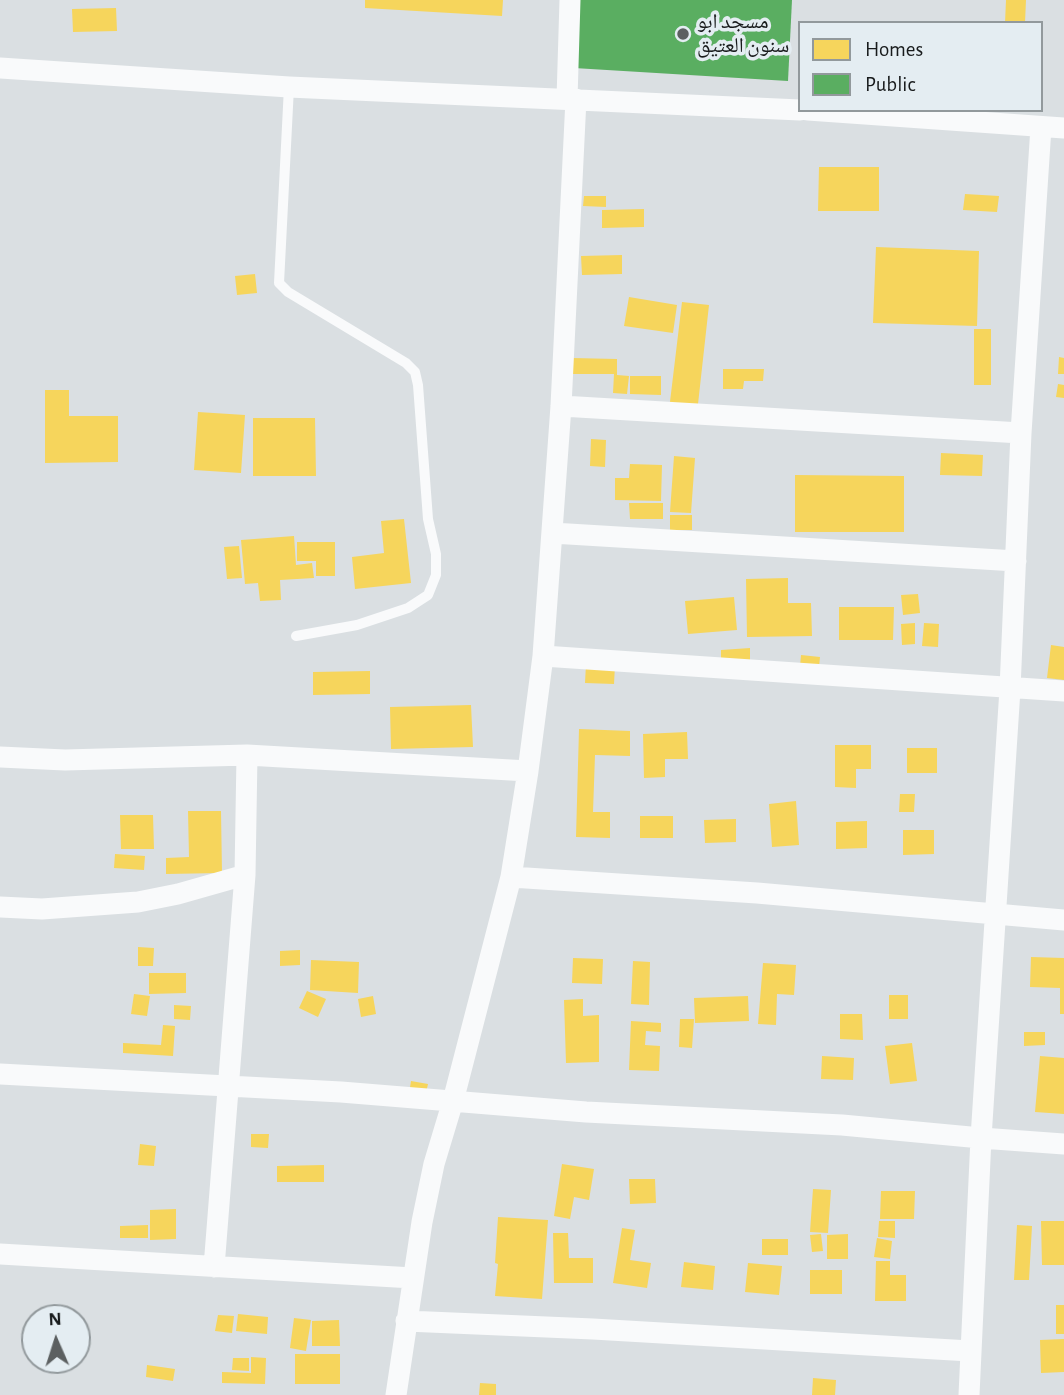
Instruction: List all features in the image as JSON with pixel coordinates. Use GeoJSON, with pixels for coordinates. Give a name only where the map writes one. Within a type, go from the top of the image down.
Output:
{"type":"FeatureCollection","features":[{"type":"Feature","properties":{"kind":"street"},"geometry":{"type":"LineString","coordinates":[[396,1395],[413,1278],[434,1164],[511,877],[543,656],[561,406],[571,99],[570,0]]}},
{"type":"Feature","properties":{"kind":"street"},"geometry":{"type":"LineString","coordinates":[[0,68],[289,87],[798,110]]}},
{"type":"Feature","properties":{"kind":"street"},"geometry":{"type":"LineString","coordinates":[[835,112],[1064,128]]}},
{"type":"Feature","properties":{"kind":"street"},"geometry":{"type":"LineString","coordinates":[[969,1395],[981,1138],[1010,689],[1021,433],[1041,127]]}},
{"type":"Feature","properties":{"kind":"street"},"geometry":{"type":"LineString","coordinates":[[561,406],[1021,433]]}},
{"type":"Feature","properties":{"kind":"street"},"geometry":{"type":"LineString","coordinates":[[552,533],[1016,561]]}},
{"type":"Feature","properties":{"kind":"street"},"geometry":{"type":"LineString","coordinates":[[543,656],[1064,691]]}},
{"type":"Feature","properties":{"kind":"street"},"geometry":{"type":"LineString","coordinates":[[0,757],[65,760],[247,755],[528,771]]}},
{"type":"Feature","properties":{"kind":"street"},"geometry":{"type":"LineString","coordinates":[[214,1268],[245,875],[247,755]]}},
{"type":"Feature","properties":{"kind":"street"},"geometry":{"type":"LineString","coordinates":[[0,907],[42,909],[138,902],[245,875]]}},
{"type":"Feature","properties":{"kind":"street"},"geometry":{"type":"LineString","coordinates":[[511,877],[757,893],[1064,920]]}},
{"type":"Feature","properties":{"kind":"street"},"geometry":{"type":"LineString","coordinates":[[0,1074],[341,1092],[586,1112],[842,1125],[1064,1144]]}},
{"type":"Feature","properties":{"kind":"street"},"geometry":{"type":"LineString","coordinates":[[0,1254],[413,1278]]}},
{"type":"Feature","properties":{"kind":"street"},"geometry":{"type":"LineString","coordinates":[[406,1321],[971,1351]]}},
{"type":"Feature","properties":{"kind":"lane"},"geometry":{"type":"LineString","coordinates":[[289,87],[279,283],[288,292],[406,363],[415,372],[428,519],[436,555],[436,575],[428,595],[408,608],[357,625],[296,636]]}},
{"type":"Feature","properties":{"kind":"building: Homes"},"geometry":{"type":"Polygon","coordinates":[[[365,0],[503,0],[502,16],[365,8],[365,0]]]}},
{"type":"Feature","properties":{"kind":"building: Homes"},"geometry":{"type":"Polygon","coordinates":[[[1006,0],[1026,0],[1025,21],[1005,21],[1006,0]]]}},
{"type":"Feature","properties":{"kind":"building: Homes"},"geometry":{"type":"Polygon","coordinates":[[[116,8],[117,31],[73,32],[72,9],[116,8]]]}},
{"type":"Feature","properties":{"kind":"building: Homes"},"geometry":{"type":"Polygon","coordinates":[[[819,167],[879,167],[879,211],[818,211],[819,167]]]}},
{"type":"Feature","properties":{"kind":"building: Homes"},"geometry":{"type":"Polygon","coordinates":[[[965,194],[999,196],[997,212],[963,210],[965,194]]]}},
{"type":"Feature","properties":{"kind":"building: Homes"},"geometry":{"type":"Polygon","coordinates":[[[584,196],[606,196],[606,207],[583,206],[584,196]]]}},
{"type":"Feature","properties":{"kind":"building: Homes"},"geometry":{"type":"Polygon","coordinates":[[[644,209],[644,227],[602,228],[602,210],[644,209]]]}},
{"type":"Feature","properties":{"kind":"building: Homes"},"geometry":{"type":"Polygon","coordinates":[[[876,247],[979,251],[977,326],[873,323],[876,247]]]}},
{"type":"Feature","properties":{"kind":"building: Homes"},"geometry":{"type":"Polygon","coordinates":[[[622,255],[622,274],[582,275],[581,256],[622,255]]]}},
{"type":"Feature","properties":{"kind":"building: Homes"},"geometry":{"type":"Polygon","coordinates":[[[255,274],[257,293],[237,295],[235,276],[255,274]]]}},
{"type":"Feature","properties":{"kind":"building: Homes"},"geometry":{"type":"Polygon","coordinates":[[[629,297],[677,305],[673,333],[624,326],[629,297]]]}},
{"type":"Feature","properties":{"kind":"building: Homes"},"geometry":{"type":"Polygon","coordinates":[[[682,302],[709,305],[697,413],[669,410],[682,302]]]}},
{"type":"Feature","properties":{"kind":"building: Homes"},"geometry":{"type":"Polygon","coordinates":[[[974,329],[991,329],[991,385],[974,385],[974,329]]]}},
{"type":"Feature","properties":{"kind":"building: Homes"},"geometry":{"type":"Polygon","coordinates":[[[1059,357],[1064,358],[1064,374],[1058,374],[1059,357]]]}},
{"type":"Feature","properties":{"kind":"building: Homes"},"geometry":{"type":"Polygon","coordinates":[[[572,358],[617,359],[617,375],[629,376],[627,394],[613,393],[614,374],[572,374],[572,358]]]}},
{"type":"Feature","properties":{"kind":"building: Homes"},"geometry":{"type":"Polygon","coordinates":[[[723,369],[764,369],[763,381],[744,381],[743,389],[723,389],[723,369]]]}},
{"type":"Feature","properties":{"kind":"building: Homes"},"geometry":{"type":"Polygon","coordinates":[[[630,376],[661,376],[661,395],[630,394],[630,376]]]}},
{"type":"Feature","properties":{"kind":"building: Homes"},"geometry":{"type":"Polygon","coordinates":[[[1058,384],[1064,385],[1064,398],[1056,397],[1058,384]]]}},
{"type":"Feature","properties":{"kind":"building: Homes"},"geometry":{"type":"Polygon","coordinates":[[[45,390],[69,390],[69,416],[118,416],[118,462],[45,463],[45,390]]]}},
{"type":"Feature","properties":{"kind":"building: Homes"},"geometry":{"type":"Polygon","coordinates":[[[198,412],[245,415],[241,473],[194,470],[198,412]]]}},
{"type":"Feature","properties":{"kind":"building: Homes"},"geometry":{"type":"Polygon","coordinates":[[[253,418],[315,418],[316,476],[253,476],[253,418]]]}},
{"type":"Feature","properties":{"kind":"building: Homes"},"geometry":{"type":"Polygon","coordinates":[[[591,439],[606,440],[605,467],[590,466],[591,439]]]}},
{"type":"Feature","properties":{"kind":"building: Homes"},"geometry":{"type":"Polygon","coordinates":[[[941,453],[983,455],[982,476],[940,475],[941,453]]]}},
{"type":"Feature","properties":{"kind":"building: Homes"},"geometry":{"type":"Polygon","coordinates":[[[674,456],[695,458],[691,513],[670,512],[674,456]]]}},
{"type":"Feature","properties":{"kind":"building: Homes"},"geometry":{"type":"Polygon","coordinates":[[[630,464],[662,465],[661,501],[615,500],[615,478],[629,478],[630,464]]]}},
{"type":"Feature","properties":{"kind":"building: Homes"},"geometry":{"type":"Polygon","coordinates":[[[795,475],[904,476],[904,532],[795,532],[795,475]]]}},
{"type":"Feature","properties":{"kind":"building: Homes"},"geometry":{"type":"Polygon","coordinates":[[[629,503],[663,503],[663,519],[630,519],[629,503]]]}},
{"type":"Feature","properties":{"kind":"building: Homes"},"geometry":{"type":"Polygon","coordinates":[[[670,515],[692,515],[692,530],[670,530],[670,515]]]}},
{"type":"Feature","properties":{"kind":"building: Homes"},"geometry":{"type":"Polygon","coordinates":[[[404,519],[411,583],[355,589],[352,557],[384,553],[381,521],[404,519]]]}},
{"type":"Feature","properties":{"kind":"building: Homes"},"geometry":{"type":"Polygon","coordinates":[[[294,536],[296,565],[312,563],[314,578],[280,580],[281,600],[260,601],[258,583],[245,584],[241,540],[294,536]]]}},
{"type":"Feature","properties":{"kind":"building: Homes"},"geometry":{"type":"Polygon","coordinates":[[[297,542],[335,542],[335,576],[316,576],[316,561],[297,561],[297,542]]]}},
{"type":"Feature","properties":{"kind":"building: Homes"},"geometry":{"type":"Polygon","coordinates":[[[239,546],[242,578],[227,579],[224,547],[239,546]]]}},
{"type":"Feature","properties":{"kind":"building: Homes"},"geometry":{"type":"Polygon","coordinates":[[[788,578],[788,603],[811,603],[812,636],[747,637],[746,579],[788,578]]]}},
{"type":"Feature","properties":{"kind":"building: Homes"},"geometry":{"type":"Polygon","coordinates":[[[918,594],[920,613],[903,615],[901,595],[918,594]]]}},
{"type":"Feature","properties":{"kind":"building: Homes"},"geometry":{"type":"Polygon","coordinates":[[[734,597],[737,630],[688,634],[685,601],[734,597]]]}},
{"type":"Feature","properties":{"kind":"building: Homes"},"geometry":{"type":"Polygon","coordinates":[[[839,607],[894,607],[893,640],[839,640],[839,607]]]}},
{"type":"Feature","properties":{"kind":"building: Homes"},"geometry":{"type":"Polygon","coordinates":[[[915,623],[915,644],[902,645],[901,624],[915,623]]]}},
{"type":"Feature","properties":{"kind":"building: Homes"},"geometry":{"type":"Polygon","coordinates":[[[924,623],[939,624],[938,647],[922,646],[924,623]]]}},
{"type":"Feature","properties":{"kind":"building: Homes"},"geometry":{"type":"Polygon","coordinates":[[[1051,645],[1064,647],[1064,680],[1047,678],[1051,645]]]}},
{"type":"Feature","properties":{"kind":"building: Homes"},"geometry":{"type":"Polygon","coordinates":[[[750,648],[750,663],[721,664],[721,650],[750,648]]]}},
{"type":"Feature","properties":{"kind":"building: Homes"},"geometry":{"type":"Polygon","coordinates":[[[801,655],[820,657],[819,667],[800,666],[801,655]]]}},
{"type":"Feature","properties":{"kind":"building: Homes"},"geometry":{"type":"Polygon","coordinates":[[[586,664],[615,665],[614,684],[585,683],[586,664]]]}},
{"type":"Feature","properties":{"kind":"building: Homes"},"geometry":{"type":"Polygon","coordinates":[[[370,671],[370,694],[313,695],[313,672],[370,671]]]}},
{"type":"Feature","properties":{"kind":"building: Homes"},"geometry":{"type":"Polygon","coordinates":[[[471,705],[473,747],[391,749],[390,707],[471,705]]]}},
{"type":"Feature","properties":{"kind":"building: Homes"},"geometry":{"type":"Polygon","coordinates":[[[579,729],[630,731],[630,756],[595,755],[593,812],[610,812],[610,838],[576,837],[579,729]]]}},
{"type":"Feature","properties":{"kind":"building: Homes"},"geometry":{"type":"Polygon","coordinates":[[[687,732],[688,759],[665,759],[665,777],[644,778],[643,734],[687,732]]]}},
{"type":"Feature","properties":{"kind":"building: Homes"},"geometry":{"type":"Polygon","coordinates":[[[835,745],[871,745],[871,769],[856,769],[856,788],[835,787],[835,745]]]}},
{"type":"Feature","properties":{"kind":"building: Homes"},"geometry":{"type":"Polygon","coordinates":[[[907,748],[937,748],[937,773],[907,773],[907,748]]]}},
{"type":"Feature","properties":{"kind":"building: Homes"},"geometry":{"type":"Polygon","coordinates":[[[900,794],[915,794],[914,812],[899,812],[900,794]]]}},
{"type":"Feature","properties":{"kind":"building: Homes"},"geometry":{"type":"Polygon","coordinates":[[[796,801],[799,845],[772,847],[769,804],[796,801]]]}},
{"type":"Feature","properties":{"kind":"building: Homes"},"geometry":{"type":"Polygon","coordinates":[[[188,811],[221,811],[222,873],[166,874],[166,858],[189,857],[188,811]]]}},
{"type":"Feature","properties":{"kind":"building: Homes"},"geometry":{"type":"Polygon","coordinates":[[[120,815],[153,815],[154,849],[121,849],[120,815]]]}},
{"type":"Feature","properties":{"kind":"building: Homes"},"geometry":{"type":"Polygon","coordinates":[[[640,816],[673,816],[673,838],[640,838],[640,816]]]}},
{"type":"Feature","properties":{"kind":"building: Homes"},"geometry":{"type":"Polygon","coordinates":[[[736,819],[736,842],[705,843],[704,820],[736,819]]]}},
{"type":"Feature","properties":{"kind":"building: Homes"},"geometry":{"type":"Polygon","coordinates":[[[867,821],[867,848],[836,849],[836,822],[867,821]]]}},
{"type":"Feature","properties":{"kind":"building: Homes"},"geometry":{"type":"Polygon","coordinates":[[[903,830],[934,830],[934,854],[903,855],[903,830]]]}},
{"type":"Feature","properties":{"kind":"building: Homes"},"geometry":{"type":"Polygon","coordinates":[[[115,854],[145,856],[144,870],[114,868],[115,854]]]}},
{"type":"Feature","properties":{"kind":"building: Homes"},"geometry":{"type":"Polygon","coordinates":[[[138,947],[154,948],[153,966],[138,966],[138,947]]]}},
{"type":"Feature","properties":{"kind":"building: Homes"},"geometry":{"type":"Polygon","coordinates":[[[300,950],[300,965],[280,966],[280,951],[300,950]]]}},
{"type":"Feature","properties":{"kind":"building: Homes"},"geometry":{"type":"Polygon","coordinates":[[[1031,957],[1064,958],[1064,1014],[1060,1014],[1060,988],[1030,987],[1031,957]]]}},
{"type":"Feature","properties":{"kind":"building: Homes"},"geometry":{"type":"Polygon","coordinates":[[[573,958],[603,959],[602,984],[572,983],[573,958]]]}},
{"type":"Feature","properties":{"kind":"building: Homes"},"geometry":{"type":"Polygon","coordinates":[[[311,960],[359,962],[358,993],[310,990],[311,960]]]}},
{"type":"Feature","properties":{"kind":"building: Homes"},"geometry":{"type":"Polygon","coordinates":[[[633,961],[650,962],[649,1005],[631,1004],[633,961]]]}},
{"type":"Feature","properties":{"kind":"building: Homes"},"geometry":{"type":"Polygon","coordinates":[[[763,963],[796,965],[794,995],[777,994],[776,1025],[758,1024],[763,963]]]}},
{"type":"Feature","properties":{"kind":"building: Homes"},"geometry":{"type":"Polygon","coordinates":[[[149,973],[186,973],[186,993],[149,994],[149,973]]]}},
{"type":"Feature","properties":{"kind":"building: Homes"},"geometry":{"type":"Polygon","coordinates":[[[307,991],[326,999],[318,1017],[299,1008],[307,991]]]}},
{"type":"Feature","properties":{"kind":"building: Homes"},"geometry":{"type":"Polygon","coordinates":[[[134,994],[150,996],[147,1016],[131,1014],[134,994]]]}},
{"type":"Feature","properties":{"kind":"building: Homes"},"geometry":{"type":"Polygon","coordinates":[[[889,995],[908,995],[908,1019],[889,1019],[889,995]]]}},
{"type":"Feature","properties":{"kind":"building: Homes"},"geometry":{"type":"Polygon","coordinates":[[[373,996],[376,1014],[361,1017],[358,999],[373,996]]]}},
{"type":"Feature","properties":{"kind":"building: Homes"},"geometry":{"type":"Polygon","coordinates":[[[748,996],[749,1021],[695,1023],[694,998],[748,996]]]}},
{"type":"Feature","properties":{"kind":"building: Homes"},"geometry":{"type":"Polygon","coordinates":[[[583,999],[583,1016],[599,1015],[599,1062],[566,1063],[564,1000],[583,999]]]}},
{"type":"Feature","properties":{"kind":"building: Homes"},"geometry":{"type":"Polygon","coordinates":[[[174,1005],[191,1006],[190,1020],[174,1019],[174,1005]]]}},
{"type":"Feature","properties":{"kind":"building: Homes"},"geometry":{"type":"Polygon","coordinates":[[[840,1014],[862,1014],[863,1040],[840,1039],[840,1014]]]}},
{"type":"Feature","properties":{"kind":"building: Homes"},"geometry":{"type":"Polygon","coordinates":[[[680,1019],[694,1019],[692,1048],[679,1047],[680,1019]]]}},
{"type":"Feature","properties":{"kind":"building: Homes"},"geometry":{"type":"Polygon","coordinates":[[[631,1021],[661,1023],[661,1032],[646,1031],[645,1045],[660,1046],[659,1071],[629,1070],[631,1021]]]}},
{"type":"Feature","properties":{"kind":"building: Homes"},"geometry":{"type":"Polygon","coordinates":[[[163,1025],[175,1026],[173,1056],[123,1053],[123,1043],[161,1045],[163,1025]]]}},
{"type":"Feature","properties":{"kind":"building: Homes"},"geometry":{"type":"Polygon","coordinates":[[[1024,1032],[1045,1032],[1045,1045],[1024,1046],[1024,1032]]]}},
{"type":"Feature","properties":{"kind":"building: Homes"},"geometry":{"type":"Polygon","coordinates":[[[912,1043],[917,1081],[890,1084],[885,1046],[912,1043]]]}},
{"type":"Feature","properties":{"kind":"building: Homes"},"geometry":{"type":"Polygon","coordinates":[[[822,1056],[854,1058],[853,1080],[821,1079],[822,1056]]]}},
{"type":"Feature","properties":{"kind":"building: Homes"},"geometry":{"type":"Polygon","coordinates":[[[1040,1056],[1064,1058],[1064,1114],[1035,1112],[1040,1056]]]}},
{"type":"Feature","properties":{"kind":"building: Homes"},"geometry":{"type":"Polygon","coordinates":[[[411,1081],[428,1084],[425,1097],[409,1094],[411,1081]]]}},
{"type":"Feature","properties":{"kind":"building: Homes"},"geometry":{"type":"Polygon","coordinates":[[[251,1134],[269,1134],[268,1148],[251,1147],[251,1134]]]}},
{"type":"Feature","properties":{"kind":"building: Homes"},"geometry":{"type":"Polygon","coordinates":[[[140,1144],[156,1146],[154,1166],[138,1165],[140,1144]]]}},
{"type":"Feature","properties":{"kind":"building: Homes"},"geometry":{"type":"Polygon","coordinates":[[[562,1164],[594,1169],[589,1200],[574,1197],[570,1219],[554,1216],[562,1164]]]}},
{"type":"Feature","properties":{"kind":"building: Homes"},"geometry":{"type":"Polygon","coordinates":[[[324,1165],[324,1182],[277,1182],[277,1166],[324,1165]]]}},
{"type":"Feature","properties":{"kind":"building: Homes"},"geometry":{"type":"Polygon","coordinates":[[[629,1179],[655,1179],[656,1203],[630,1204],[629,1179]]]}},
{"type":"Feature","properties":{"kind":"building: Homes"},"geometry":{"type":"Polygon","coordinates":[[[813,1189],[831,1190],[828,1233],[810,1232],[813,1189]]]}},
{"type":"Feature","properties":{"kind":"building: Homes"},"geometry":{"type":"Polygon","coordinates":[[[881,1191],[915,1191],[914,1219],[880,1219],[881,1191]]]}},
{"type":"Feature","properties":{"kind":"building: Homes"},"geometry":{"type":"Polygon","coordinates":[[[176,1209],[176,1239],[150,1240],[150,1210],[176,1209]]]}},
{"type":"Feature","properties":{"kind":"building: Homes"},"geometry":{"type":"Polygon","coordinates":[[[498,1217],[548,1220],[542,1299],[495,1296],[498,1217]]]}},
{"type":"Feature","properties":{"kind":"building: Homes"},"geometry":{"type":"Polygon","coordinates":[[[879,1221],[895,1221],[895,1238],[878,1237],[879,1221]]]}},
{"type":"Feature","properties":{"kind":"building: Homes"},"geometry":{"type":"Polygon","coordinates":[[[1041,1221],[1064,1221],[1064,1265],[1042,1265],[1041,1221]]]}},
{"type":"Feature","properties":{"kind":"building: Homes"},"geometry":{"type":"Polygon","coordinates":[[[148,1225],[148,1238],[120,1238],[120,1226],[148,1225]]]}},
{"type":"Feature","properties":{"kind":"building: Homes"},"geometry":{"type":"Polygon","coordinates":[[[1017,1225],[1032,1226],[1029,1280],[1014,1280],[1017,1225]]]}},
{"type":"Feature","properties":{"kind":"building: Homes"},"geometry":{"type":"Polygon","coordinates":[[[622,1228],[635,1230],[630,1260],[651,1263],[647,1288],[613,1283],[622,1228]]]}},
{"type":"Feature","properties":{"kind":"building: Homes"},"geometry":{"type":"Polygon","coordinates":[[[553,1233],[568,1233],[569,1258],[593,1258],[593,1283],[554,1283],[553,1233]]]}},
{"type":"Feature","properties":{"kind":"building: Homes"},"geometry":{"type":"Polygon","coordinates":[[[821,1234],[823,1251],[812,1252],[810,1235],[821,1234]]]}},
{"type":"Feature","properties":{"kind":"building: Homes"},"geometry":{"type":"Polygon","coordinates":[[[848,1234],[848,1259],[827,1259],[827,1235],[848,1234]]]}},
{"type":"Feature","properties":{"kind":"building: Homes"},"geometry":{"type":"Polygon","coordinates":[[[877,1238],[892,1241],[890,1259],[874,1257],[877,1238]]]}},
{"type":"Feature","properties":{"kind":"building: Homes"},"geometry":{"type":"Polygon","coordinates":[[[762,1239],[788,1239],[788,1255],[762,1255],[762,1239]]]}},
{"type":"Feature","properties":{"kind":"building: Homes"},"geometry":{"type":"Polygon","coordinates":[[[876,1261],[890,1261],[890,1275],[906,1275],[906,1301],[875,1301],[876,1261]]]}},
{"type":"Feature","properties":{"kind":"building: Homes"},"geometry":{"type":"Polygon","coordinates":[[[684,1262],[715,1266],[713,1290],[681,1287],[684,1262]]]}},
{"type":"Feature","properties":{"kind":"building: Homes"},"geometry":{"type":"Polygon","coordinates":[[[748,1263],[782,1266],[779,1295],[745,1292],[748,1263]]]}},
{"type":"Feature","properties":{"kind":"building: Homes"},"geometry":{"type":"Polygon","coordinates":[[[810,1270],[842,1270],[842,1294],[810,1294],[810,1270]]]}},
{"type":"Feature","properties":{"kind":"building: Homes"},"geometry":{"type":"Polygon","coordinates":[[[1056,1305],[1064,1305],[1064,1334],[1056,1334],[1056,1305]]]}},
{"type":"Feature","properties":{"kind":"building: Homes"},"geometry":{"type":"Polygon","coordinates":[[[238,1314],[268,1317],[267,1334],[236,1331],[238,1314]]]}},
{"type":"Feature","properties":{"kind":"building: Homes"},"geometry":{"type":"Polygon","coordinates":[[[218,1315],[234,1316],[232,1333],[215,1331],[218,1315]]]}},
{"type":"Feature","properties":{"kind":"building: Homes"},"geometry":{"type":"Polygon","coordinates":[[[294,1318],[311,1320],[306,1351],[290,1348],[294,1318]]]}},
{"type":"Feature","properties":{"kind":"building: Homes"},"geometry":{"type":"Polygon","coordinates":[[[339,1320],[340,1346],[312,1346],[312,1321],[339,1320]]]}},
{"type":"Feature","properties":{"kind":"building: Homes"},"geometry":{"type":"Polygon","coordinates":[[[1064,1339],[1064,1372],[1041,1373],[1040,1340],[1064,1339]]]}},
{"type":"Feature","properties":{"kind":"building: Homes"},"geometry":{"type":"Polygon","coordinates":[[[295,1354],[340,1354],[340,1384],[295,1384],[295,1354]]]}},
{"type":"Feature","properties":{"kind":"building: Homes"},"geometry":{"type":"Polygon","coordinates":[[[251,1357],[266,1358],[265,1384],[222,1383],[222,1372],[251,1373],[251,1357]]]}},
{"type":"Feature","properties":{"kind":"building: Homes"},"geometry":{"type":"Polygon","coordinates":[[[233,1358],[249,1358],[249,1371],[232,1370],[233,1358]]]}},
{"type":"Feature","properties":{"kind":"building: Homes"},"geometry":{"type":"Polygon","coordinates":[[[147,1365],[175,1369],[173,1381],[146,1377],[147,1365]]]}},
{"type":"Feature","properties":{"kind":"building: Homes"},"geometry":{"type":"Polygon","coordinates":[[[813,1378],[836,1380],[835,1395],[812,1395],[813,1378]]]}},
{"type":"Feature","properties":{"kind":"building: Homes"},"geometry":{"type":"Polygon","coordinates":[[[480,1383],[496,1384],[496,1395],[479,1395],[480,1383]]]}},
{"type":"Feature","properties":{"kind":"building: Public","name":"مسجد ابو سنون العتيق"},"geometry":{"type":"Polygon","coordinates":[[[578,0],[792,0],[788,81],[574,68],[578,0]]]}},
{"type":"Feature","properties":{"kind":"place","name":"مسجد ابو سنون العتيق"},"geometry":{"type":"Point","coordinates":[683,34]}}]}
